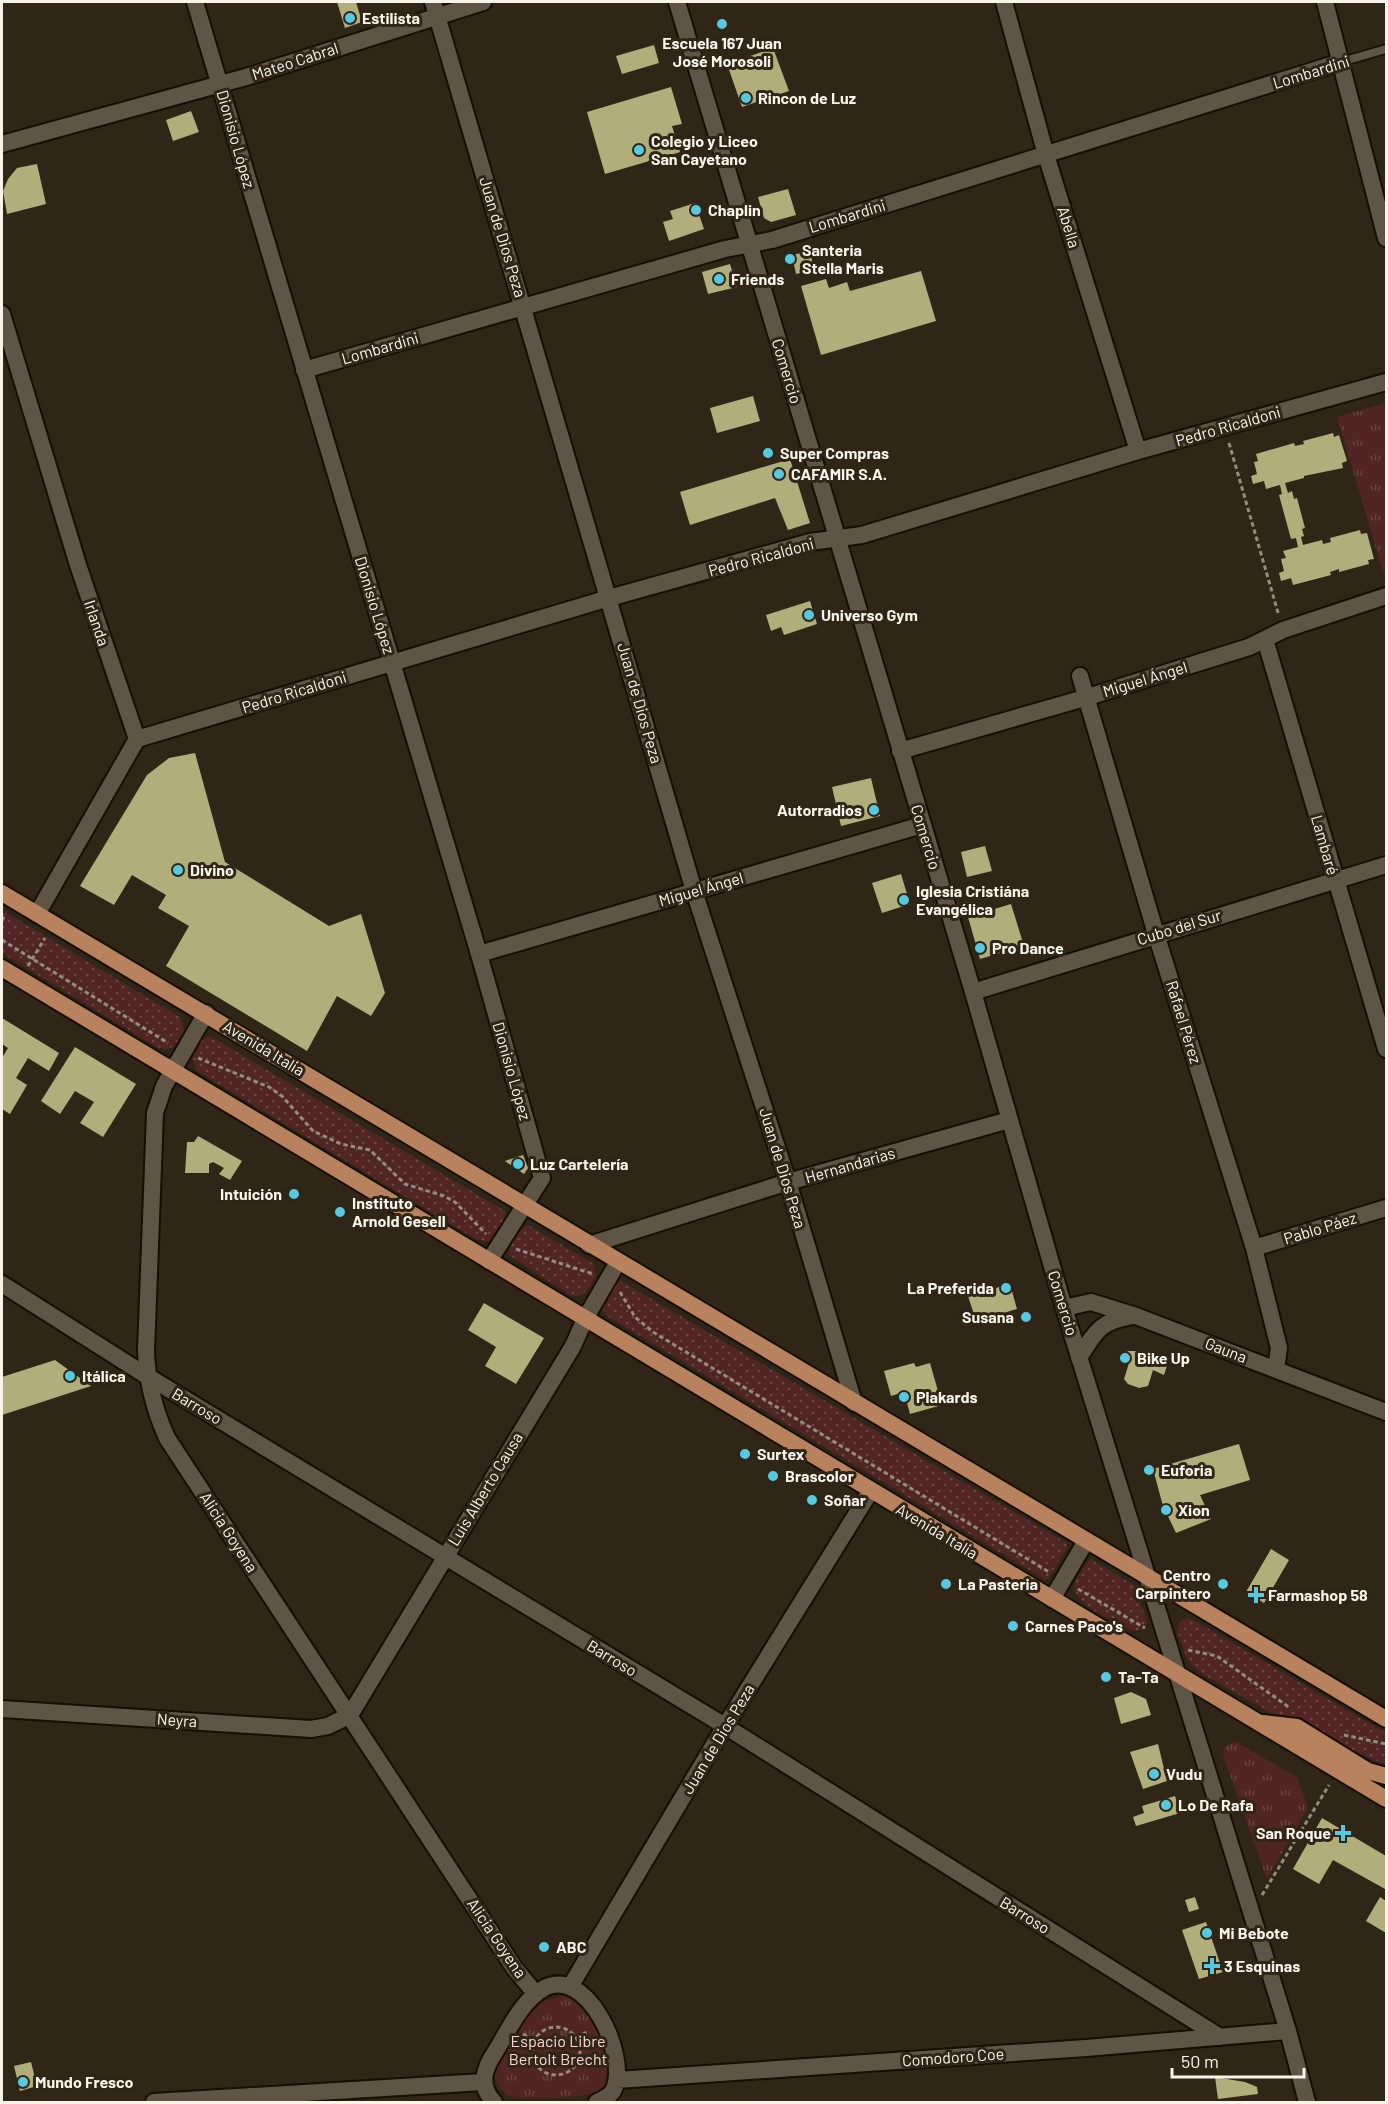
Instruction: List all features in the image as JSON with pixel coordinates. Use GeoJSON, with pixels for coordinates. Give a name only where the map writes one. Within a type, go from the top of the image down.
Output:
{"type":"FeatureCollection","features":[{"type":"Feature","properties":{"kind":"main road","name":"Avenida Italia"},"geometry":{"type":"LineString","coordinates":[[2,893],[206,1012],[589,1245],[1386,1719]]}},
{"type":"Feature","properties":{"kind":"main road","name":"Avenida Italia"},"geometry":{"type":"LineString","coordinates":[[2,968],[870,1492],[1386,1799]]}},
{"type":"Feature","properties":{"kind":"main road"},"geometry":{"type":"LineString","coordinates":[[1256,1722],[1297,1727],[1368,1771],[1386,1776]]}},
{"type":"Feature","properties":{"kind":"street","name":"Dionisio López"},"geometry":{"type":"LineString","coordinates":[[195,2],[480,954],[542,1178],[525,1206]]}},
{"type":"Feature","properties":{"kind":"street","name":"Mateo Cabral"},"geometry":{"type":"LineString","coordinates":[[2,144],[219,83],[435,8],[483,2]]}},
{"type":"Feature","properties":{"kind":"street","name":"Comercio"},"geometry":{"type":"LineString","coordinates":[[677,2],[973,992],[1064,1308],[1175,1673],[1288,2031],[1307,2103]]}},
{"type":"Feature","properties":{"kind":"street","name":"Abella"},"geometry":{"type":"LineString","coordinates":[[1004,2],[1046,155],[1138,451]]}},
{"type":"Feature","properties":{"kind":"street"},"geometry":{"type":"LineString","coordinates":[[1325,2],[1385,229]]}},
{"type":"Feature","properties":{"kind":"street","name":"Juan de Dios Peza"},"geometry":{"type":"LineString","coordinates":[[435,8],[694,891],[788,1182],[854,1403]]}},
{"type":"Feature","properties":{"kind":"street","name":"Lombardini"},"geometry":{"type":"LineString","coordinates":[[304,370],[749,244],[1046,155],[1341,62]]}},
{"type":"Feature","properties":{"kind":"street","name":"Irlanda"},"geometry":{"type":"LineString","coordinates":[[2,314],[78,565],[137,740]]}},
{"type":"Feature","properties":{"kind":"street","name":"Pedro Ricaldoni"},"geometry":{"type":"LineString","coordinates":[[137,740],[609,598],[810,542],[862,535],[1138,451],[1386,382]]}},
{"type":"Feature","properties":{"kind":"street","name":"Miguel Ángel"},"geometry":{"type":"LineString","coordinates":[[900,751],[1088,697],[1249,647],[1283,630],[1386,596]]}},
{"type":"Feature","properties":{"kind":"street","name":"Lambaré"},"geometry":{"type":"LineString","coordinates":[[1265,639],[1386,1050]]}},
{"type":"Feature","properties":{"kind":"street","name":"Rafael Pérez"},"geometry":{"type":"LineString","coordinates":[[1080,676],[1156,934],[1254,1248],[1279,1348],[1276,1369]]}},
{"type":"Feature","properties":{"kind":"street"},"geometry":{"type":"LineString","coordinates":[[37,914],[137,740]]}},
{"type":"Feature","properties":{"kind":"street","name":"Miguel Ángel"},"geometry":{"type":"LineString","coordinates":[[480,954],[922,825]]}},
{"type":"Feature","properties":{"kind":"street","name":"Cubo del Sur"},"geometry":{"type":"LineString","coordinates":[[973,992],[1386,865]]}},
{"type":"Feature","properties":{"kind":"street","name":"Alicia Goyena"},"geometry":{"type":"LineString","coordinates":[[206,1012],[172,1071],[157,1102],[155,1113],[147,1376],[151,1395],[167,1438],[515,1969],[536,1994]]}},
{"type":"Feature","properties":{"kind":"street","name":"Hernandarias"},"geometry":{"type":"LineString","coordinates":[[589,1245],[788,1182],[1009,1120]]}},
{"type":"Feature","properties":{"kind":"street"},"geometry":{"type":"LineString","coordinates":[[489,1261],[525,1206]]}},
{"type":"Feature","properties":{"kind":"street","name":"Pablo Páez"},"geometry":{"type":"LineString","coordinates":[[1254,1248],[1386,1208]]}},
{"type":"Feature","properties":{"kind":"street","name":"Luis Alberto Causa"},"geometry":{"type":"LineString","coordinates":[[350,1715],[573,1346],[585,1319],[618,1262]]}},
{"type":"Feature","properties":{"kind":"street","name":"Barroso"},"geometry":{"type":"LineString","coordinates":[[2,1284],[147,1376],[725,1726],[1220,2037]]}},
{"type":"Feature","properties":{"kind":"street","name":"Gauna"},"geometry":{"type":"LineString","coordinates":[[1064,1308],[1091,1302],[1136,1316],[1386,1412]]}},
{"type":"Feature","properties":{"kind":"street"},"geometry":{"type":"LineString","coordinates":[[1079,1358],[1099,1327],[1117,1318],[1136,1316]]}},
{"type":"Feature","properties":{"kind":"street","name":"Juan de Dios Peza"},"geometry":{"type":"LineString","coordinates":[[570,1987],[725,1726],[870,1492]]}},
{"type":"Feature","properties":{"kind":"street"},"geometry":{"type":"LineString","coordinates":[[1053,1599],[1086,1541]]}},
{"type":"Feature","properties":{"kind":"street","name":"Neyra"},"geometry":{"type":"LineString","coordinates":[[2,1709],[311,1729],[328,1726],[350,1715]]}},
{"type":"Feature","properties":{"kind":"street","name":"Alicia Goyena"},"geometry":{"type":"LineString","coordinates":[[483,2082],[488,2063],[520,2012],[536,1994],[553,1986],[570,1987]]}},
{"type":"Feature","properties":{"kind":"street"},"geometry":{"type":"LineString","coordinates":[[570,1987],[587,1998],[611,2037],[617,2079],[614,2091],[603,2101]]}},
{"type":"Feature","properties":{"kind":"street","name":"Comodoro Coe"},"geometry":{"type":"LineString","coordinates":[[617,2079],[1288,2031]]}},
{"type":"Feature","properties":{"kind":"street"},"geometry":{"type":"LineString","coordinates":[[154,2103],[483,2082],[486,2094],[494,2103]]}},
{"type":"Feature","properties":{"kind":"lane","name":"Lombardini"},"geometry":{"type":"LineString","coordinates":[[1341,62],[1386,48]]}},
{"type":"Feature","properties":{"kind":"path"},"geometry":{"type":"LineString","coordinates":[[1224,427],[1283,630]]}},
{"type":"Feature","properties":{"kind":"path"},"geometry":{"type":"LineString","coordinates":[[20,980],[53,923]]}},
{"type":"Feature","properties":{"kind":"path"},"geometry":{"type":"LineString","coordinates":[[2,940],[153,1035],[184,1051],[269,1087],[282,1096],[313,1131],[341,1144],[370,1150],[405,1184],[450,1199],[487,1235],[526,1253],[596,1275],[619,1290],[635,1317],[653,1332],[1166,1641],[1182,1648],[1217,1656],[1294,1710]]}},
{"type":"Feature","properties":{"kind":"path"},"geometry":{"type":"LineString","coordinates":[[1333,1733],[1386,1744]]}},
{"type":"Feature","properties":{"kind":"path"},"geometry":{"type":"LineString","coordinates":[[1251,1914],[1338,1771]]}},
{"type":"Feature","properties":{"kind":"path"},"geometry":{"type":"LineString","coordinates":[[551,2028],[562,2028],[576,2038],[580,2052],[576,2064],[560,2075],[549,2074],[540,2069],[534,2061],[535,2041],[541,2032],[551,2028]]}},
{"type":"Feature","properties":{"kind":"path"},"geometry":{"type":"LineString","coordinates":[[576,2038],[595,2028]]}},
{"type":"Feature","properties":{"kind":"path"},"geometry":{"type":"LineString","coordinates":[[520,2032],[535,2041]]}},
{"type":"Feature","properties":{"kind":"green space"},"geometry":{"type":"Polygon","coordinates":[[[1386,403],[1386,574],[1384,575],[1337,417],[1386,403]]]}},
{"type":"Feature","properties":{"kind":"green space"},"geometry":{"type":"Polygon","coordinates":[[[2,910],[180,1017],[184,1031],[176,1044],[166,1049],[155,1046],[2,953],[2,910]]]}},
{"type":"Feature","properties":{"kind":"green space"},"geometry":{"type":"Polygon","coordinates":[[[210,1036],[505,1211],[506,1221],[493,1242],[477,1240],[197,1071],[191,1057],[201,1040],[210,1036]]]}},
{"type":"Feature","properties":{"kind":"green space"},"geometry":{"type":"Polygon","coordinates":[[[528,1225],[594,1264],[596,1275],[583,1294],[570,1295],[509,1255],[515,1238],[528,1225]]]}},
{"type":"Feature","properties":{"kind":"green space"},"geometry":{"type":"Polygon","coordinates":[[[621,1281],[1067,1543],[1067,1548],[1049,1578],[1046,1580],[607,1316],[601,1307],[611,1288],[621,1281]]]}},
{"type":"Feature","properties":{"kind":"green space"},"geometry":{"type":"Polygon","coordinates":[[[1090,1559],[1134,1585],[1147,1622],[1143,1629],[1133,1631],[1128,1629],[1103,1616],[1078,1597],[1075,1583],[1090,1559]]]}},
{"type":"Feature","properties":{"kind":"green space"},"geometry":{"type":"Polygon","coordinates":[[[1190,1618],[1386,1733],[1386,1765],[1278,1717],[1199,1672],[1187,1659],[1177,1631],[1181,1620],[1190,1618]]]}},
{"type":"Feature","properties":{"kind":"green space"},"geometry":{"type":"Polygon","coordinates":[[[1232,1742],[1238,1743],[1297,1777],[1307,1805],[1306,1812],[1267,1879],[1223,1755],[1225,1747],[1232,1742]]]}},
{"type":"Feature","properties":{"kind":"green space","name":"Espacio Libre Bertolt Brecht"},"geometry":{"type":"Polygon","coordinates":[[[563,1996],[572,1998],[591,2010],[612,2061],[611,2076],[603,2091],[554,2098],[524,2098],[506,2094],[496,2081],[493,2065],[528,2013],[541,2002],[563,1996]]]}},
{"type":"Feature","properties":{"kind":"building"},"geometry":{"type":"Polygon","coordinates":[[[337,2],[356,2],[362,22],[345,28],[337,2]]]}},
{"type":"Feature","properties":{"kind":"building"},"geometry":{"type":"Polygon","coordinates":[[[654,45],[659,63],[622,74],[616,56],[654,45]]]}},
{"type":"Feature","properties":{"kind":"building"},"geometry":{"type":"Polygon","coordinates":[[[773,48],[789,91],[742,107],[727,64],[773,48]]]}},
{"type":"Feature","properties":{"kind":"building"},"geometry":{"type":"Polygon","coordinates":[[[671,87],[682,124],[672,126],[680,152],[605,174],[587,112],[671,87]]]}},
{"type":"Feature","properties":{"kind":"building"},"geometry":{"type":"Polygon","coordinates":[[[191,111],[199,132],[173,141],[166,120],[191,111]]]}},
{"type":"Feature","properties":{"kind":"building"},"geometry":{"type":"Polygon","coordinates":[[[37,164],[46,204],[7,214],[3,191],[8,179],[17,168],[37,164]]]}},
{"type":"Feature","properties":{"kind":"building"},"geometry":{"type":"Polygon","coordinates":[[[788,189],[796,215],[771,222],[764,218],[758,197],[788,189]]]}},
{"type":"Feature","properties":{"kind":"building"},"geometry":{"type":"Polygon","coordinates":[[[695,203],[704,229],[669,241],[663,222],[673,219],[670,211],[695,203]]]}},
{"type":"Feature","properties":{"kind":"building"},"geometry":{"type":"Polygon","coordinates":[[[810,251],[814,270],[796,274],[792,255],[810,251]]]}},
{"type":"Feature","properties":{"kind":"building","name":"Friends"},"geometry":{"type":"Polygon","coordinates":[[[730,264],[737,287],[708,294],[702,272],[730,264]]]}},
{"type":"Feature","properties":{"kind":"building"},"geometry":{"type":"Polygon","coordinates":[[[921,271],[936,321],[821,355],[801,286],[826,279],[829,288],[847,282],[850,291],[921,271]]]}},
{"type":"Feature","properties":{"kind":"building"},"geometry":{"type":"Polygon","coordinates":[[[753,396],[760,421],[717,433],[710,408],[753,396]]]}},
{"type":"Feature","properties":{"kind":"building"},"geometry":{"type":"Polygon","coordinates":[[[1333,433],[1334,437],[1339,435],[1347,461],[1342,463],[1343,468],[1304,476],[1304,478],[1285,483],[1288,493],[1292,491],[1294,499],[1297,498],[1305,528],[1302,529],[1304,536],[1301,537],[1303,545],[1322,540],[1323,544],[1331,542],[1330,538],[1360,530],[1361,534],[1367,533],[1374,559],[1368,560],[1369,564],[1339,572],[1339,569],[1330,572],[1331,575],[1293,585],[1291,578],[1281,581],[1279,573],[1284,571],[1281,559],[1286,558],[1283,551],[1298,547],[1296,538],[1291,539],[1279,495],[1282,494],[1280,485],[1266,489],[1264,481],[1253,484],[1251,476],[1257,474],[1254,462],[1258,461],[1256,454],[1294,443],[1295,446],[1304,444],[1303,441],[1333,433]]]}},
{"type":"Feature","properties":{"kind":"building"},"geometry":{"type":"Polygon","coordinates":[[[790,459],[810,523],[788,530],[775,498],[690,525],[680,492],[790,459]]]}},
{"type":"Feature","properties":{"kind":"building"},"geometry":{"type":"Polygon","coordinates":[[[810,601],[817,624],[784,635],[781,627],[771,631],[766,615],[810,601]]]}},
{"type":"Feature","properties":{"kind":"building"},"geometry":{"type":"Polygon","coordinates":[[[195,753],[225,862],[329,926],[361,914],[385,993],[371,1016],[337,996],[307,1051],[166,966],[189,926],[158,908],[166,895],[132,875],[114,905],[80,886],[147,775],[169,758],[195,753]]]}},
{"type":"Feature","properties":{"kind":"building"},"geometry":{"type":"Polygon","coordinates":[[[871,778],[880,816],[841,826],[832,787],[871,778]]]}},
{"type":"Feature","properties":{"kind":"building"},"geometry":{"type":"Polygon","coordinates":[[[985,846],[992,871],[967,877],[961,852],[985,846]]]}},
{"type":"Feature","properties":{"kind":"building"},"geometry":{"type":"Polygon","coordinates":[[[901,874],[910,904],[882,913],[872,883],[901,874]]]}},
{"type":"Feature","properties":{"kind":"building"},"geometry":{"type":"Polygon","coordinates":[[[1011,904],[1024,946],[980,959],[968,917],[1011,904]]]}},
{"type":"Feature","properties":{"kind":"building"},"geometry":{"type":"Polygon","coordinates":[[[2,1018],[59,1053],[49,1071],[28,1058],[16,1078],[27,1085],[10,1114],[2,1109],[2,1058],[8,1048],[2,1044],[2,1018]]]}},
{"type":"Feature","properties":{"kind":"building"},"geometry":{"type":"Polygon","coordinates":[[[75,1047],[136,1084],[103,1137],[80,1123],[94,1102],[75,1091],[60,1114],[41,1101],[75,1047]]]}},
{"type":"Feature","properties":{"kind":"building"},"geometry":{"type":"Polygon","coordinates":[[[198,1136],[242,1161],[230,1180],[219,1174],[224,1168],[213,1162],[209,1164],[209,1173],[185,1173],[187,1142],[194,1142],[198,1136]]]}},
{"type":"Feature","properties":{"kind":"building","name":"Luz Cartelería"},"geometry":{"type":"Polygon","coordinates":[[[523,1155],[528,1168],[524,1174],[505,1161],[523,1155]]]}},
{"type":"Feature","properties":{"kind":"building"},"geometry":{"type":"Polygon","coordinates":[[[1010,1284],[1017,1309],[976,1321],[968,1296],[1010,1284]]]}},
{"type":"Feature","properties":{"kind":"building"},"geometry":{"type":"Polygon","coordinates":[[[484,1303],[544,1338],[516,1384],[485,1366],[496,1347],[468,1330],[484,1303]]]}},
{"type":"Feature","properties":{"kind":"building"},"geometry":{"type":"Polygon","coordinates":[[[1128,1351],[1147,1351],[1169,1359],[1164,1375],[1153,1370],[1148,1386],[1139,1388],[1128,1384],[1124,1379],[1129,1363],[1121,1355],[1128,1351]]]}},
{"type":"Feature","properties":{"kind":"building"},"geometry":{"type":"Polygon","coordinates":[[[55,1360],[91,1386],[2,1415],[2,1377],[55,1360]]]}},
{"type":"Feature","properties":{"kind":"building"},"geometry":{"type":"Polygon","coordinates":[[[914,1363],[916,1367],[930,1363],[942,1405],[910,1414],[904,1392],[891,1396],[884,1371],[914,1363]]]}},
{"type":"Feature","properties":{"kind":"building"},"geometry":{"type":"Polygon","coordinates":[[[1239,1444],[1250,1480],[1200,1495],[1211,1519],[1176,1533],[1163,1506],[1153,1469],[1239,1444]]]}},
{"type":"Feature","properties":{"kind":"building"},"geometry":{"type":"Polygon","coordinates":[[[1271,1549],[1289,1560],[1264,1603],[1246,1592],[1271,1549]]]}},
{"type":"Feature","properties":{"kind":"building"},"geometry":{"type":"Polygon","coordinates":[[[1131,1692],[1146,1699],[1151,1715],[1121,1724],[1114,1698],[1131,1692]]]}},
{"type":"Feature","properties":{"kind":"building"},"geometry":{"type":"Polygon","coordinates":[[[1158,1744],[1167,1781],[1143,1789],[1130,1752],[1158,1744]]]}},
{"type":"Feature","properties":{"kind":"building"},"geometry":{"type":"Polygon","coordinates":[[[1175,1796],[1180,1813],[1136,1826],[1133,1817],[1144,1813],[1142,1806],[1175,1796]]]}},
{"type":"Feature","properties":{"kind":"building"},"geometry":{"type":"Polygon","coordinates":[[[1322,1818],[1386,1856],[1385,1889],[1333,1860],[1319,1884],[1293,1869],[1322,1818]]]}},
{"type":"Feature","properties":{"kind":"building"},"geometry":{"type":"Polygon","coordinates":[[[1195,1897],[1199,1909],[1189,1912],[1185,1900],[1195,1897]]]}},
{"type":"Feature","properties":{"kind":"building"},"geometry":{"type":"Polygon","coordinates":[[[1380,1897],[1386,1901],[1386,1933],[1366,1921],[1380,1897]]]}},
{"type":"Feature","properties":{"kind":"building"},"geometry":{"type":"Polygon","coordinates":[[[1206,1922],[1223,1972],[1199,1979],[1182,1930],[1206,1922]]]}},
{"type":"Feature","properties":{"kind":"building"},"geometry":{"type":"Polygon","coordinates":[[[31,2062],[37,2086],[20,2091],[14,2066],[31,2062]]]}},
{"type":"Feature","properties":{"kind":"building"},"geometry":{"type":"Polygon","coordinates":[[[1215,2077],[1245,2082],[1257,2087],[1258,2094],[1218,2099],[1215,2077]]]}},
{"type":"Feature","properties":{"kind":"place","name":"Estilista"},"geometry":{"type":"Point","coordinates":[350,18]}},
{"type":"Feature","properties":{"kind":"place","name":"Escuela 167 Juan José Morosoli"},"geometry":{"type":"Point","coordinates":[722,24]}},
{"type":"Feature","properties":{"kind":"place","name":"Rincon de Luz"},"geometry":{"type":"Point","coordinates":[746,98]}},
{"type":"Feature","properties":{"kind":"place","name":"Colegio y Liceo San Cayetano"},"geometry":{"type":"Point","coordinates":[639,150]}},
{"type":"Feature","properties":{"kind":"place","name":"Chaplin"},"geometry":{"type":"Point","coordinates":[696,210]}},
{"type":"Feature","properties":{"kind":"place","name":"Santeria Stella Maris"},"geometry":{"type":"Point","coordinates":[790,259]}},
{"type":"Feature","properties":{"kind":"place","name":"Friends"},"geometry":{"type":"Point","coordinates":[719,279]}},
{"type":"Feature","properties":{"kind":"place","name":"Super Compras"},"geometry":{"type":"Point","coordinates":[768,453]}},
{"type":"Feature","properties":{"kind":"place","name":"CAFAMIR S.A."},"geometry":{"type":"Point","coordinates":[779,474]}},
{"type":"Feature","properties":{"kind":"place","name":"Universo Gym"},"geometry":{"type":"Point","coordinates":[809,615]}},
{"type":"Feature","properties":{"kind":"place","name":"Autorradios"},"geometry":{"type":"Point","coordinates":[874,810]}},
{"type":"Feature","properties":{"kind":"place","name":"Divino"},"geometry":{"type":"Point","coordinates":[178,870]}},
{"type":"Feature","properties":{"kind":"place","name":"Iglesia Cristiána Evangélica"},"geometry":{"type":"Point","coordinates":[904,900]}},
{"type":"Feature","properties":{"kind":"place","name":"Pro Dance"},"geometry":{"type":"Point","coordinates":[980,948]}},
{"type":"Feature","properties":{"kind":"place","name":"Luz Cartelería"},"geometry":{"type":"Point","coordinates":[518,1164]}},
{"type":"Feature","properties":{"kind":"place","name":"Intuición"},"geometry":{"type":"Point","coordinates":[294,1194]}},
{"type":"Feature","properties":{"kind":"place","name":"Instituto Arnold Gesell"},"geometry":{"type":"Point","coordinates":[340,1212]}},
{"type":"Feature","properties":{"kind":"place","name":"La Preferida"},"geometry":{"type":"Point","coordinates":[1006,1288]}},
{"type":"Feature","properties":{"kind":"place","name":"Susana"},"geometry":{"type":"Point","coordinates":[1026,1317]}},
{"type":"Feature","properties":{"kind":"place","name":"Bike Up"},"geometry":{"type":"Point","coordinates":[1125,1358]}},
{"type":"Feature","properties":{"kind":"place","name":"Itálica"},"geometry":{"type":"Point","coordinates":[70,1376]}},
{"type":"Feature","properties":{"kind":"place","name":"Plakards"},"geometry":{"type":"Point","coordinates":[904,1397]}},
{"type":"Feature","properties":{"kind":"place","name":"Surtex"},"geometry":{"type":"Point","coordinates":[745,1454]}},
{"type":"Feature","properties":{"kind":"place","name":"Euforia"},"geometry":{"type":"Point","coordinates":[1149,1470]}},
{"type":"Feature","properties":{"kind":"place","name":"Brascolor"},"geometry":{"type":"Point","coordinates":[773,1476]}},
{"type":"Feature","properties":{"kind":"place","name":"Soñar"},"geometry":{"type":"Point","coordinates":[812,1500]}},
{"type":"Feature","properties":{"kind":"place","name":"Xion"},"geometry":{"type":"Point","coordinates":[1166,1510]}},
{"type":"Feature","properties":{"kind":"place","name":"La Pasteria"},"geometry":{"type":"Point","coordinates":[946,1584]}},
{"type":"Feature","properties":{"kind":"place","name":"Centro Carpintero"},"geometry":{"type":"Point","coordinates":[1223,1584]}},
{"type":"Feature","properties":{"kind":"place","name":"Farmashop 58"},"geometry":{"type":"Point","coordinates":[1256,1595]}},
{"type":"Feature","properties":{"kind":"place","name":"Carnes Paco's"},"geometry":{"type":"Point","coordinates":[1013,1626]}},
{"type":"Feature","properties":{"kind":"place","name":"Ta-Ta"},"geometry":{"type":"Point","coordinates":[1106,1677]}},
{"type":"Feature","properties":{"kind":"place","name":"Vudu"},"geometry":{"type":"Point","coordinates":[1154,1774]}},
{"type":"Feature","properties":{"kind":"place","name":"Lo De Rafa"},"geometry":{"type":"Point","coordinates":[1166,1805]}},
{"type":"Feature","properties":{"kind":"place","name":"San Roque"},"geometry":{"type":"Point","coordinates":[1343,1833]}},
{"type":"Feature","properties":{"kind":"place","name":"Mi Bebote"},"geometry":{"type":"Point","coordinates":[1207,1933]}},
{"type":"Feature","properties":{"kind":"place","name":"ABC"},"geometry":{"type":"Point","coordinates":[544,1947]}},
{"type":"Feature","properties":{"kind":"place","name":"3 Esquinas"},"geometry":{"type":"Point","coordinates":[1212,1966]}},
{"type":"Feature","properties":{"kind":"place","name":"Mundo Fresco"},"geometry":{"type":"Point","coordinates":[23,2082]}}]}
